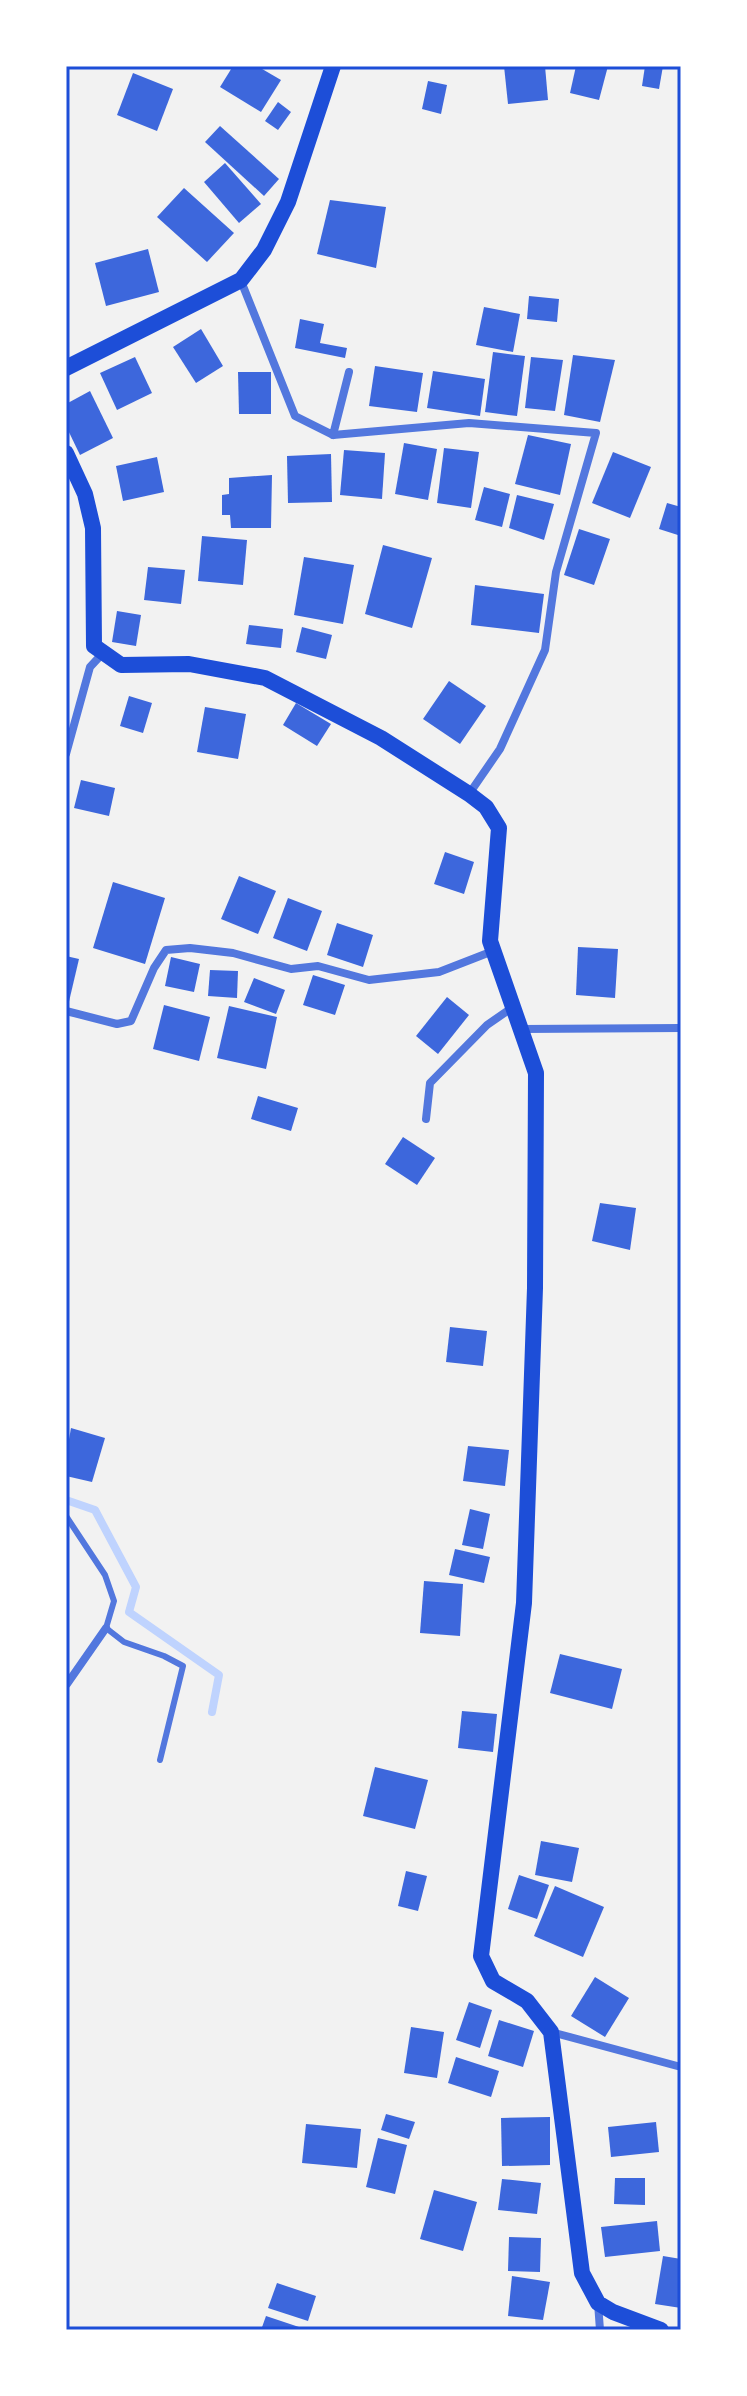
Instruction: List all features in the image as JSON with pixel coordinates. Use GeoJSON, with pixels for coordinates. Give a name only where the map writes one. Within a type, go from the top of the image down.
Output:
{"type":"FeatureCollection","features":[{"type":"Feature","properties":{"kind":"main road"},"geometry":{"type":"LineString","coordinates":[[66,368],[241,280],[264,250],[288,202],[333,66]]}},
{"type":"Feature","properties":{"kind":"main road"},"geometry":{"type":"LineString","coordinates":[[66,453],[85,494],[93,528],[94,646],[121,665],[189,664],[265,678],[381,738],[469,794],[486,807],[499,828],[490,941],[536,1073],[535,1288],[524,1603],[481,1956],[493,1981],[527,2001],[551,2032],[582,2273],[598,2303],[661,2330]]}},
{"type":"Feature","properties":{"kind":"street"},"geometry":{"type":"LineString","coordinates":[[241,280],[295,416],[333,435],[469,423],[596,433],[556,572],[545,650],[500,749],[469,794]]}},
{"type":"Feature","properties":{"kind":"street"},"geometry":{"type":"LineString","coordinates":[[333,435],[349,372]]}},
{"type":"Feature","properties":{"kind":"street"},"geometry":{"type":"LineString","coordinates":[[66,754],[90,667],[103,652]]}},
{"type":"Feature","properties":{"kind":"street"},"geometry":{"type":"LineString","coordinates":[[66,1011],[117,1024],[131,1021],[154,968],[166,950],[190,948],[233,953],[291,969],[318,966],[369,980],[439,972],[494,951]]}},
{"type":"Feature","properties":{"kind":"street"},"geometry":{"type":"LineString","coordinates":[[426,1119],[430,1083],[487,1025],[513,1007]]}},
{"type":"Feature","properties":{"kind":"street"},"geometry":{"type":"LineString","coordinates":[[521,1029],[681,1028]]}},
{"type":"Feature","properties":{"kind":"street"},"geometry":{"type":"LineString","coordinates":[[67,1684],[106,1628]]}},
{"type":"Feature","properties":{"kind":"street"},"geometry":{"type":"LineString","coordinates":[[551,2032],[681,2067]]}},
{"type":"Feature","properties":{"kind":"street"},"geometry":{"type":"LineString","coordinates":[[598,2303],[600,2330]]}},
{"type":"Feature","properties":{"kind":"lane"},"geometry":{"type":"LineString","coordinates":[[66,1516],[105,1575],[114,1601],[106,1628],[124,1642],[183,1666],[160,1760]]}},
{"type":"Feature","properties":{"kind":"building"},"geometry":{"type":"Polygon","coordinates":[[[233,66],[257,66],[281,80],[261,112],[220,87],[233,66]]]}},
{"type":"Feature","properties":{"kind":"building"},"geometry":{"type":"Polygon","coordinates":[[[504,66],[545,66],[548,100],[508,104],[504,66]]]}},
{"type":"Feature","properties":{"kind":"building"},"geometry":{"type":"Polygon","coordinates":[[[576,66],[608,66],[599,100],[570,93],[576,66]]]}},
{"type":"Feature","properties":{"kind":"building"},"geometry":{"type":"Polygon","coordinates":[[[645,66],[663,66],[659,89],[642,86],[645,66]]]}},
{"type":"Feature","properties":{"kind":"building"},"geometry":{"type":"Polygon","coordinates":[[[133,73],[173,89],[157,131],[117,115],[133,73]]]}},
{"type":"Feature","properties":{"kind":"building"},"geometry":{"type":"Polygon","coordinates":[[[428,81],[447,85],[441,114],[422,109],[428,81]]]}},
{"type":"Feature","properties":{"kind":"building"},"geometry":{"type":"Polygon","coordinates":[[[278,102],[291,112],[278,130],[265,121],[278,102]]]}},
{"type":"Feature","properties":{"kind":"building"},"geometry":{"type":"Polygon","coordinates":[[[220,126],[279,179],[264,196],[205,142],[220,126]]]}},
{"type":"Feature","properties":{"kind":"building"},"geometry":{"type":"Polygon","coordinates":[[[225,163],[261,204],[239,223],[204,182],[225,163]]]}},
{"type":"Feature","properties":{"kind":"building"},"geometry":{"type":"Polygon","coordinates":[[[184,188],[234,233],[207,262],[157,217],[184,188]]]}},
{"type":"Feature","properties":{"kind":"building"},"geometry":{"type":"Polygon","coordinates":[[[330,200],[386,207],[376,268],[317,254],[330,200]]]}},
{"type":"Feature","properties":{"kind":"building"},"geometry":{"type":"Polygon","coordinates":[[[148,249],[159,292],[106,306],[95,263],[148,249]]]}},
{"type":"Feature","properties":{"kind":"building"},"geometry":{"type":"Polygon","coordinates":[[[529,296],[559,299],[557,322],[527,319],[529,296]]]}},
{"type":"Feature","properties":{"kind":"building"},"geometry":{"type":"Polygon","coordinates":[[[484,307],[520,314],[513,352],[476,345],[484,307]]]}},
{"type":"Feature","properties":{"kind":"building"},"geometry":{"type":"Polygon","coordinates":[[[300,319],[324,324],[320,343],[347,348],[345,358],[295,348],[300,319]]]}},
{"type":"Feature","properties":{"kind":"building"},"geometry":{"type":"Polygon","coordinates":[[[201,329],[223,366],[196,383],[173,347],[201,329]]]}},
{"type":"Feature","properties":{"kind":"building"},"geometry":{"type":"Polygon","coordinates":[[[493,352],[525,356],[517,416],[485,412],[493,352]]]}},
{"type":"Feature","properties":{"kind":"building"},"geometry":{"type":"Polygon","coordinates":[[[573,355],[615,360],[600,422],[564,415],[573,355]]]}},
{"type":"Feature","properties":{"kind":"building"},"geometry":{"type":"Polygon","coordinates":[[[135,357],[152,393],[117,410],[100,373],[135,357]]]}},
{"type":"Feature","properties":{"kind":"building"},"geometry":{"type":"Polygon","coordinates":[[[531,357],[563,360],[555,411],[525,408],[531,357]]]}},
{"type":"Feature","properties":{"kind":"building"},"geometry":{"type":"Polygon","coordinates":[[[375,366],[423,373],[417,412],[369,406],[375,366]]]}},
{"type":"Feature","properties":{"kind":"building"},"geometry":{"type":"Polygon","coordinates":[[[433,371],[485,379],[480,416],[427,408],[433,371]]]}},
{"type":"Feature","properties":{"kind":"building"},"geometry":{"type":"Polygon","coordinates":[[[238,372],[271,372],[271,414],[239,414],[238,372]]]}},
{"type":"Feature","properties":{"kind":"building"},"geometry":{"type":"Polygon","coordinates":[[[90,391],[113,438],[80,455],[66,426],[66,404],[90,391]]]}},
{"type":"Feature","properties":{"kind":"building"},"geometry":{"type":"Polygon","coordinates":[[[528,435],[571,444],[560,495],[515,484],[528,435]]]}},
{"type":"Feature","properties":{"kind":"building"},"geometry":{"type":"Polygon","coordinates":[[[404,443],[437,449],[428,500],[395,494],[404,443]]]}},
{"type":"Feature","properties":{"kind":"building"},"geometry":{"type":"Polygon","coordinates":[[[444,448],[479,452],[471,508],[437,503],[444,448]]]}},
{"type":"Feature","properties":{"kind":"building"},"geometry":{"type":"Polygon","coordinates":[[[344,450],[385,453],[382,499],[340,495],[344,450]]]}},
{"type":"Feature","properties":{"kind":"building"},"geometry":{"type":"Polygon","coordinates":[[[613,452],[651,467],[630,518],[592,503],[613,452]]]}},
{"type":"Feature","properties":{"kind":"building"},"geometry":{"type":"Polygon","coordinates":[[[331,454],[332,502],[288,503],[287,456],[331,454]]]}},
{"type":"Feature","properties":{"kind":"building"},"geometry":{"type":"Polygon","coordinates":[[[157,457],[164,492],[123,501],[116,466],[157,457]]]}},
{"type":"Feature","properties":{"kind":"building"},"geometry":{"type":"Polygon","coordinates":[[[272,475],[271,528],[231,528],[230,515],[222,515],[222,495],[229,494],[229,478],[272,475]]]}},
{"type":"Feature","properties":{"kind":"building"},"geometry":{"type":"Polygon","coordinates":[[[484,487],[510,494],[502,527],[475,520],[484,487]]]}},
{"type":"Feature","properties":{"kind":"building"},"geometry":{"type":"Polygon","coordinates":[[[517,495],[554,504],[544,540],[509,528],[517,495]]]}},
{"type":"Feature","properties":{"kind":"building"},"geometry":{"type":"Polygon","coordinates":[[[667,503],[681,507],[681,536],[659,529],[667,503]]]}},
{"type":"Feature","properties":{"kind":"building"},"geometry":{"type":"Polygon","coordinates":[[[579,529],[610,539],[594,585],[564,575],[579,529]]]}},
{"type":"Feature","properties":{"kind":"building"},"geometry":{"type":"Polygon","coordinates":[[[202,536],[247,540],[243,585],[198,581],[202,536]]]}},
{"type":"Feature","properties":{"kind":"building"},"geometry":{"type":"Polygon","coordinates":[[[383,545],[432,558],[412,628],[365,614],[383,545]]]}},
{"type":"Feature","properties":{"kind":"building"},"geometry":{"type":"Polygon","coordinates":[[[304,557],[354,565],[343,624],[294,615],[304,557]]]}},
{"type":"Feature","properties":{"kind":"building"},"geometry":{"type":"Polygon","coordinates":[[[148,567],[185,570],[181,604],[144,600],[148,567]]]}},
{"type":"Feature","properties":{"kind":"building"},"geometry":{"type":"Polygon","coordinates":[[[475,585],[544,594],[539,633],[471,625],[475,585]]]}},
{"type":"Feature","properties":{"kind":"building"},"geometry":{"type":"Polygon","coordinates":[[[117,611],[141,615],[136,646],[112,642],[117,611]]]}},
{"type":"Feature","properties":{"kind":"building"},"geometry":{"type":"Polygon","coordinates":[[[249,625],[283,629],[281,648],[246,644],[249,625]]]}},
{"type":"Feature","properties":{"kind":"building"},"geometry":{"type":"Polygon","coordinates":[[[302,627],[332,635],[326,659],[296,652],[302,627]]]}},
{"type":"Feature","properties":{"kind":"building"},"geometry":{"type":"Polygon","coordinates":[[[449,681],[486,706],[460,744],[423,719],[449,681]]]}},
{"type":"Feature","properties":{"kind":"building"},"geometry":{"type":"Polygon","coordinates":[[[129,696],[152,703],[143,733],[120,726],[129,696]]]}},
{"type":"Feature","properties":{"kind":"building"},"geometry":{"type":"Polygon","coordinates":[[[296,703],[331,724],[317,746],[283,725],[296,703]]]}},
{"type":"Feature","properties":{"kind":"building"},"geometry":{"type":"Polygon","coordinates":[[[205,707],[246,714],[238,759],[197,752],[205,707]]]}},
{"type":"Feature","properties":{"kind":"building"},"geometry":{"type":"Polygon","coordinates":[[[81,780],[115,788],[109,816],[74,808],[81,780]]]}},
{"type":"Feature","properties":{"kind":"building"},"geometry":{"type":"Polygon","coordinates":[[[445,852],[474,862],[464,894],[434,884],[445,852]]]}},
{"type":"Feature","properties":{"kind":"building"},"geometry":{"type":"Polygon","coordinates":[[[239,876],[276,891],[258,934],[221,919],[239,876]]]}},
{"type":"Feature","properties":{"kind":"building"},"geometry":{"type":"Polygon","coordinates":[[[113,882],[165,898],[145,964],[93,948],[113,882]]]}},
{"type":"Feature","properties":{"kind":"building"},"geometry":{"type":"Polygon","coordinates":[[[288,898],[322,911],[307,951],[273,938],[288,898]]]}},
{"type":"Feature","properties":{"kind":"building"},"geometry":{"type":"Polygon","coordinates":[[[337,923],[373,935],[363,967],[327,955],[337,923]]]}},
{"type":"Feature","properties":{"kind":"building"},"geometry":{"type":"Polygon","coordinates":[[[578,947],[618,949],[615,998],[576,995],[578,947]]]}},
{"type":"Feature","properties":{"kind":"building"},"geometry":{"type":"Polygon","coordinates":[[[66,956],[79,959],[67,1010],[66,1010],[66,956]]]}},
{"type":"Feature","properties":{"kind":"building"},"geometry":{"type":"Polygon","coordinates":[[[171,957],[200,964],[194,992],[165,986],[171,957]]]}},
{"type":"Feature","properties":{"kind":"building"},"geometry":{"type":"Polygon","coordinates":[[[210,970],[238,971],[237,998],[208,996],[210,970]]]}},
{"type":"Feature","properties":{"kind":"building"},"geometry":{"type":"Polygon","coordinates":[[[313,975],[345,985],[335,1015],[303,1005],[313,975]]]}},
{"type":"Feature","properties":{"kind":"building"},"geometry":{"type":"Polygon","coordinates":[[[254,978],[285,990],[276,1014],[244,1002],[254,978]]]}},
{"type":"Feature","properties":{"kind":"building"},"geometry":{"type":"Polygon","coordinates":[[[447,997],[469,1015],[438,1054],[416,1036],[447,997]]]}},
{"type":"Feature","properties":{"kind":"building"},"geometry":{"type":"Polygon","coordinates":[[[164,1005],[210,1017],[199,1061],[153,1049],[164,1005]]]}},
{"type":"Feature","properties":{"kind":"building"},"geometry":{"type":"Polygon","coordinates":[[[229,1006],[277,1017],[266,1069],[217,1058],[229,1006]]]}},
{"type":"Feature","properties":{"kind":"building"},"geometry":{"type":"Polygon","coordinates":[[[258,1096],[298,1108],[291,1131],[251,1119],[258,1096]]]}},
{"type":"Feature","properties":{"kind":"building"},"geometry":{"type":"Polygon","coordinates":[[[403,1137],[435,1158],[417,1185],[385,1164],[403,1137]]]}},
{"type":"Feature","properties":{"kind":"building"},"geometry":{"type":"Polygon","coordinates":[[[600,1203],[636,1208],[630,1250],[592,1241],[600,1203]]]}},
{"type":"Feature","properties":{"kind":"building"},"geometry":{"type":"Polygon","coordinates":[[[450,1327],[487,1331],[483,1366],[446,1362],[450,1327]]]}},
{"type":"Feature","properties":{"kind":"building"},"geometry":{"type":"Polygon","coordinates":[[[71,1428],[105,1438],[92,1482],[66,1476],[71,1428]]]}},
{"type":"Feature","properties":{"kind":"building"},"geometry":{"type":"Polygon","coordinates":[[[468,1446],[509,1450],[505,1486],[463,1481],[468,1446]]]}},
{"type":"Feature","properties":{"kind":"building"},"geometry":{"type":"Polygon","coordinates":[[[470,1509],[490,1514],[483,1549],[462,1545],[470,1509]]]}},
{"type":"Feature","properties":{"kind":"building"},"geometry":{"type":"Polygon","coordinates":[[[455,1549],[490,1557],[484,1583],[449,1575],[455,1549]]]}},
{"type":"Feature","properties":{"kind":"building"},"geometry":{"type":"Polygon","coordinates":[[[424,1581],[463,1584],[460,1636],[420,1633],[424,1581]]]}},
{"type":"Feature","properties":{"kind":"building"},"geometry":{"type":"Polygon","coordinates":[[[560,1654],[622,1669],[612,1709],[550,1693],[560,1654]]]}},
{"type":"Feature","properties":{"kind":"building"},"geometry":{"type":"Polygon","coordinates":[[[462,1711],[497,1714],[493,1752],[458,1748],[462,1711]]]}},
{"type":"Feature","properties":{"kind":"building"},"geometry":{"type":"Polygon","coordinates":[[[375,1767],[428,1780],[415,1829],[363,1816],[375,1767]]]}},
{"type":"Feature","properties":{"kind":"building"},"geometry":{"type":"Polygon","coordinates":[[[541,1841],[579,1848],[572,1882],[535,1875],[541,1841]]]}},
{"type":"Feature","properties":{"kind":"building"},"geometry":{"type":"Polygon","coordinates":[[[406,1871],[427,1876],[418,1911],[398,1906],[406,1871]]]}},
{"type":"Feature","properties":{"kind":"building"},"geometry":{"type":"Polygon","coordinates":[[[519,1875],[549,1885],[537,1919],[508,1909],[519,1875]]]}},
{"type":"Feature","properties":{"kind":"building"},"geometry":{"type":"Polygon","coordinates":[[[555,1886],[604,1907],[583,1957],[534,1936],[555,1886]]]}},
{"type":"Feature","properties":{"kind":"building"},"geometry":{"type":"Polygon","coordinates":[[[595,1977],[629,1998],[605,2037],[571,2016],[595,1977]]]}},
{"type":"Feature","properties":{"kind":"building"},"geometry":{"type":"Polygon","coordinates":[[[469,2002],[492,2010],[480,2048],[456,2040],[469,2002]]]}},
{"type":"Feature","properties":{"kind":"building"},"geometry":{"type":"Polygon","coordinates":[[[499,2020],[534,2031],[523,2067],[488,2056],[499,2020]]]}},
{"type":"Feature","properties":{"kind":"building"},"geometry":{"type":"Polygon","coordinates":[[[411,2027],[444,2032],[437,2078],[404,2073],[411,2027]]]}},
{"type":"Feature","properties":{"kind":"building"},"geometry":{"type":"Polygon","coordinates":[[[456,2057],[499,2071],[491,2097],[448,2083],[456,2057]]]}},
{"type":"Feature","properties":{"kind":"building"},"geometry":{"type":"Polygon","coordinates":[[[386,2114],[415,2122],[409,2139],[381,2130],[386,2114]]]}},
{"type":"Feature","properties":{"kind":"building"},"geometry":{"type":"Polygon","coordinates":[[[550,2117],[550,2165],[502,2166],[501,2118],[550,2117]]]}},
{"type":"Feature","properties":{"kind":"building"},"geometry":{"type":"Polygon","coordinates":[[[656,2122],[659,2152],[611,2157],[608,2127],[656,2122]]]}},
{"type":"Feature","properties":{"kind":"building"},"geometry":{"type":"Polygon","coordinates":[[[306,2124],[361,2129],[357,2168],[302,2163],[306,2124]]]}},
{"type":"Feature","properties":{"kind":"building"},"geometry":{"type":"Polygon","coordinates":[[[378,2138],[407,2145],[395,2194],[366,2187],[378,2138]]]}},
{"type":"Feature","properties":{"kind":"building"},"geometry":{"type":"Polygon","coordinates":[[[615,2178],[645,2178],[645,2205],[614,2204],[615,2178]]]}},
{"type":"Feature","properties":{"kind":"building"},"geometry":{"type":"Polygon","coordinates":[[[502,2179],[541,2183],[537,2214],[498,2210],[502,2179]]]}},
{"type":"Feature","properties":{"kind":"building"},"geometry":{"type":"Polygon","coordinates":[[[434,2190],[477,2202],[463,2251],[420,2239],[434,2190]]]}},
{"type":"Feature","properties":{"kind":"building"},"geometry":{"type":"Polygon","coordinates":[[[657,2221],[660,2251],[605,2257],[601,2227],[657,2221]]]}},
{"type":"Feature","properties":{"kind":"building"},"geometry":{"type":"Polygon","coordinates":[[[509,2237],[541,2238],[540,2272],[508,2271],[509,2237]]]}},
{"type":"Feature","properties":{"kind":"building"},"geometry":{"type":"Polygon","coordinates":[[[663,2256],[681,2259],[681,2308],[655,2304],[663,2256]]]}},
{"type":"Feature","properties":{"kind":"building"},"geometry":{"type":"Polygon","coordinates":[[[512,2276],[550,2282],[543,2320],[508,2316],[512,2276]]]}},
{"type":"Feature","properties":{"kind":"building"},"geometry":{"type":"Polygon","coordinates":[[[277,2283],[316,2296],[308,2321],[268,2308],[277,2283]]]}},
{"type":"Feature","properties":{"kind":"building"},"geometry":{"type":"Polygon","coordinates":[[[266,2316],[305,2329],[305,2330],[261,2330],[266,2316]]]}},
{"type":"Feature","properties":{"kind":"waterway"},"geometry":{"type":"LineString","coordinates":[[66,1500],[95,1510],[136,1587],[129,1612],[219,1675],[212,1712]]}}]}
